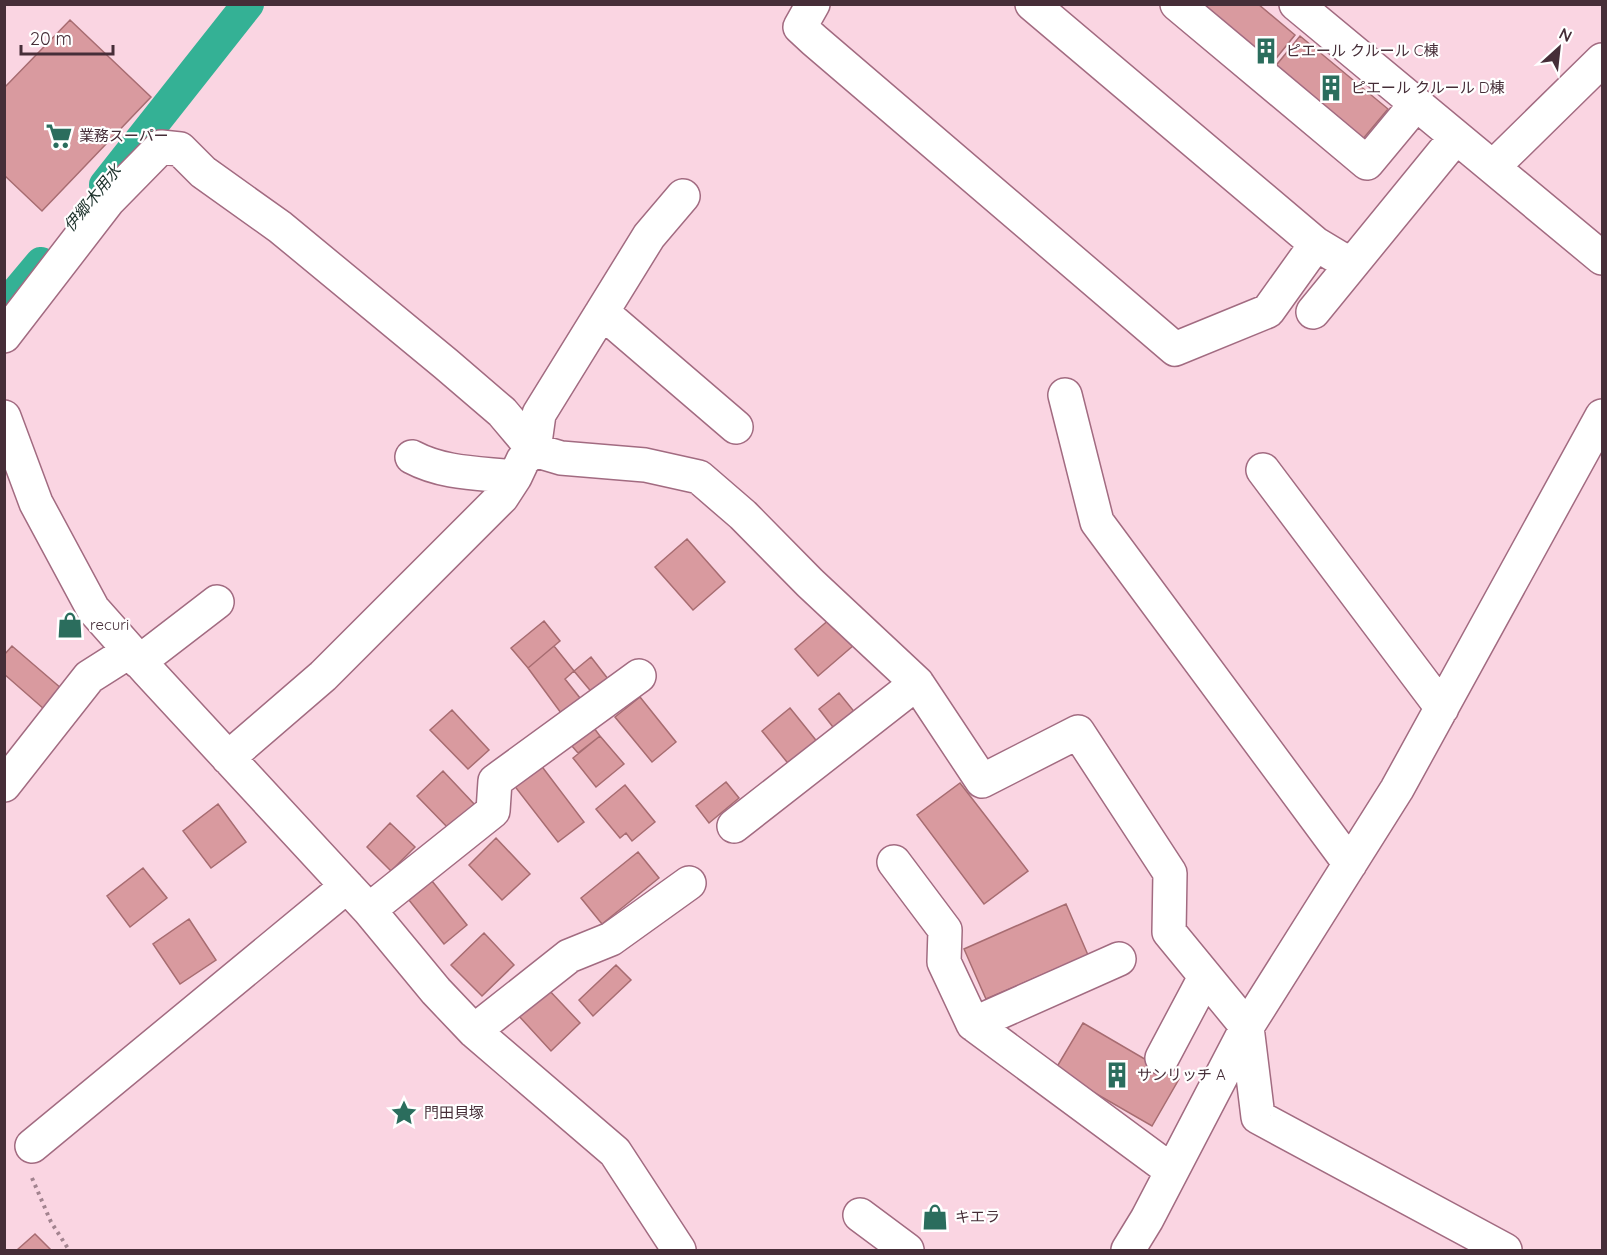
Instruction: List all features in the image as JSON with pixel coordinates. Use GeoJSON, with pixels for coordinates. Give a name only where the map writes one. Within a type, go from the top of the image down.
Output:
{"type":"FeatureCollection","features":[{"type":"Feature","properties":{"kind":"street"},"geometry":{"type":"LineString","coordinates":[[813,4],[800,27],[1174,349],[1268,311],[1316,244]]}},
{"type":"Feature","properties":{"kind":"street"},"geometry":{"type":"LineString","coordinates":[[1032,4],[1316,244],[1351,265]]}},
{"type":"Feature","properties":{"kind":"street"},"geometry":{"type":"LineString","coordinates":[[1177,4],[1367,163],[1416,104]]}},
{"type":"Feature","properties":{"kind":"street"},"geometry":{"type":"LineString","coordinates":[[1296,4],[1602,258]]}},
{"type":"Feature","properties":{"kind":"street"},"geometry":{"type":"LineString","coordinates":[[1493,167],[1602,60]]}},
{"type":"Feature","properties":{"kind":"street"},"geometry":{"type":"LineString","coordinates":[[1313,312],[1456,137]]}},
{"type":"Feature","properties":{"kind":"street"},"geometry":{"type":"LineString","coordinates":[[4,336],[108,201],[161,147],[180,149],[202,172],[280,227],[446,363],[502,411],[534,450],[561,458],[645,465],[699,477],[743,515],[810,583],[917,683],[982,781],[1078,732],[1170,873],[1168,932],[1247,1027],[1258,1117],[1505,1251]]}},
{"type":"Feature","properties":{"kind":"street"},"geometry":{"type":"LineString","coordinates":[[228,758],[323,676],[502,497],[523,460],[534,450],[539,414],[649,236],[682,196]]}},
{"type":"Feature","properties":{"kind":"street"},"geometry":{"type":"LineString","coordinates":[[602,312],[736,427]]}},
{"type":"Feature","properties":{"kind":"street"},"geometry":{"type":"LineString","coordinates":[[1065,395],[1097,522],[1350,864]]}},
{"type":"Feature","properties":{"kind":"street"},"geometry":{"type":"LineString","coordinates":[[1128,1251],[1247,1027],[1397,789],[1602,416]]}},
{"type":"Feature","properties":{"kind":"street"},"geometry":{"type":"LineString","coordinates":[[4,417],[13,472],[36,503],[93,609],[369,910],[436,991],[474,1031],[615,1152],[679,1251]]}},
{"type":"Feature","properties":{"kind":"street"},"geometry":{"type":"LineString","coordinates":[[412,458],[427,465],[449,470],[514,477]]}},
{"type":"Feature","properties":{"kind":"street"},"geometry":{"type":"LineString","coordinates":[[1263,470],[1442,708]]}},
{"type":"Feature","properties":{"kind":"street"},"geometry":{"type":"LineString","coordinates":[[4,785],[89,677],[135,657],[217,602]]}},
{"type":"Feature","properties":{"kind":"street"},"geometry":{"type":"LineString","coordinates":[[369,910],[493,811],[495,781],[639,676]]}},
{"type":"Feature","properties":{"kind":"street"},"geometry":{"type":"LineString","coordinates":[[734,826],[917,683]]}},
{"type":"Feature","properties":{"kind":"street"},"geometry":{"type":"LineString","coordinates":[[894,862],[945,930],[944,962],[973,1023],[1172,1171]]}},
{"type":"Feature","properties":{"kind":"street"},"geometry":{"type":"LineString","coordinates":[[474,1031],[569,956],[611,939],[689,883]]}},
{"type":"Feature","properties":{"kind":"street"},"geometry":{"type":"LineString","coordinates":[[32,1146],[347,886]]}},
{"type":"Feature","properties":{"kind":"street"},"geometry":{"type":"LineString","coordinates":[[973,1023],[1119,958]]}},
{"type":"Feature","properties":{"kind":"street"},"geometry":{"type":"LineString","coordinates":[[1162,1058],[1205,977]]}},
{"type":"Feature","properties":{"kind":"street"},"geometry":{"type":"LineString","coordinates":[[860,1215],[907,1251]]}},
{"type":"Feature","properties":{"kind":"path"},"geometry":{"type":"LineString","coordinates":[[32,1146],[26,1164],[51,1222],[69,1251]]}},
{"type":"Feature","properties":{"kind":"building","name":"ピエール クルール C棟"},"geometry":{"type":"Polygon","coordinates":[[[1194,4],[1258,4],[1295,35],[1269,67],[1194,4]]]}},
{"type":"Feature","properties":{"kind":"building","name":"業務スーパー"},"geometry":{"type":"Polygon","coordinates":[[[70,20],[151,97],[42,211],[4,175],[4,88],[70,20]]]}},
{"type":"Feature","properties":{"kind":"building","name":"ピエール クルール D棟"},"geometry":{"type":"Polygon","coordinates":[[[1300,36],[1388,109],[1362,140],[1274,68],[1300,36]]]}},
{"type":"Feature","properties":{"kind":"building"},"geometry":{"type":"Polygon","coordinates":[[[687,539],[725,582],[693,610],[655,567],[687,539]]]}},
{"type":"Feature","properties":{"kind":"building"},"geometry":{"type":"Polygon","coordinates":[[[831,618],[854,645],[818,676],[795,649],[831,618]]]}},
{"type":"Feature","properties":{"kind":"building"},"geometry":{"type":"Polygon","coordinates":[[[544,621],[560,641],[528,668],[511,648],[544,621]]]}},
{"type":"Feature","properties":{"kind":"building"},"geometry":{"type":"Polygon","coordinates":[[[12,646],[62,689],[44,709],[4,674],[4,655],[12,646]]]}},
{"type":"Feature","properties":{"kind":"building"},"geometry":{"type":"Polygon","coordinates":[[[554,646],[574,671],[565,679],[580,698],[561,713],[528,668],[554,646]]]}},
{"type":"Feature","properties":{"kind":"building"},"geometry":{"type":"Polygon","coordinates":[[[591,657],[615,688],[599,701],[574,671],[591,657]]]}},
{"type":"Feature","properties":{"kind":"building"},"geometry":{"type":"Polygon","coordinates":[[[839,693],[857,715],[836,731],[819,709],[839,693]]]}},
{"type":"Feature","properties":{"kind":"building"},"geometry":{"type":"Polygon","coordinates":[[[640,697],[676,742],[652,762],[615,717],[640,697]]]}},
{"type":"Feature","properties":{"kind":"building"},"geometry":{"type":"Polygon","coordinates":[[[790,708],[823,749],[795,772],[762,731],[790,708]]]}},
{"type":"Feature","properties":{"kind":"building"},"geometry":{"type":"Polygon","coordinates":[[[452,710],[489,750],[468,769],[430,730],[452,710]]]}},
{"type":"Feature","properties":{"kind":"building"},"geometry":{"type":"Polygon","coordinates":[[[594,728],[600,736],[578,753],[572,746],[594,728]]]}},
{"type":"Feature","properties":{"kind":"building"},"geometry":{"type":"Polygon","coordinates":[[[600,736],[624,764],[596,787],[573,758],[600,736]]]}},
{"type":"Feature","properties":{"kind":"building"},"geometry":{"type":"Polygon","coordinates":[[[540,764],[584,822],[558,842],[513,784],[540,764]]]}},
{"type":"Feature","properties":{"kind":"building"},"geometry":{"type":"Polygon","coordinates":[[[443,771],[475,805],[450,830],[417,796],[443,771]]]}},
{"type":"Feature","properties":{"kind":"building"},"geometry":{"type":"Polygon","coordinates":[[[726,782],[739,798],[709,823],[696,806],[726,782]]]}},
{"type":"Feature","properties":{"kind":"building"},"geometry":{"type":"Polygon","coordinates":[[[960,783],[1028,871],[984,904],[917,815],[960,783]]]}},
{"type":"Feature","properties":{"kind":"building"},"geometry":{"type":"Polygon","coordinates":[[[625,785],[655,822],[632,841],[626,833],[620,838],[596,809],[625,785]]]}},
{"type":"Feature","properties":{"kind":"building"},"geometry":{"type":"Polygon","coordinates":[[[218,804],[246,842],[211,868],[183,831],[218,804]]]}},
{"type":"Feature","properties":{"kind":"building"},"geometry":{"type":"Polygon","coordinates":[[[390,823],[415,847],[391,871],[367,847],[390,823]]]}},
{"type":"Feature","properties":{"kind":"building"},"geometry":{"type":"Polygon","coordinates":[[[496,838],[530,874],[502,900],[469,865],[496,838]]]}},
{"type":"Feature","properties":{"kind":"building"},"geometry":{"type":"Polygon","coordinates":[[[638,852],[659,878],[602,924],[581,898],[638,852]]]}},
{"type":"Feature","properties":{"kind":"building"},"geometry":{"type":"Polygon","coordinates":[[[143,868],[167,898],[130,927],[107,896],[143,868]]]}},
{"type":"Feature","properties":{"kind":"building"},"geometry":{"type":"Polygon","coordinates":[[[432,881],[467,925],[444,944],[409,900],[432,881]]]}},
{"type":"Feature","properties":{"kind":"building"},"geometry":{"type":"Polygon","coordinates":[[[1066,904],[1088,955],[986,999],[964,949],[1066,904]]]}},
{"type":"Feature","properties":{"kind":"building"},"geometry":{"type":"Polygon","coordinates":[[[189,919],[216,960],[180,984],[153,944],[189,919]]]}},
{"type":"Feature","properties":{"kind":"building"},"geometry":{"type":"Polygon","coordinates":[[[484,933],[514,965],[482,996],[451,965],[484,933]]]}},
{"type":"Feature","properties":{"kind":"building"},"geometry":{"type":"Polygon","coordinates":[[[616,965],[631,980],[593,1016],[579,1000],[616,965]]]}},
{"type":"Feature","properties":{"kind":"building"},"geometry":{"type":"Polygon","coordinates":[[[547,988],[580,1023],[551,1051],[518,1015],[547,988]]]}},
{"type":"Feature","properties":{"kind":"building","name":"サンリッチ A"},"geometry":{"type":"Polygon","coordinates":[[[1083,1023],[1179,1079],[1152,1126],[1055,1070],[1083,1023]]]}},
{"type":"Feature","properties":{"kind":"building"},"geometry":{"type":"Polygon","coordinates":[[[35,1234],[51,1250],[17,1250],[35,1234]]]}},
{"type":"Feature","properties":{"kind":"waterway","name":"伊郷木用水"},"geometry":{"type":"LineString","coordinates":[[105,185],[248,4]]}},
{"type":"Feature","properties":{"kind":"waterway","name":"伊郷木用水"},"geometry":{"type":"LineString","coordinates":[[4,307],[41,263]]}},
{"type":"Feature","properties":{"kind":"place","name":"ピエール クルール C棟"},"geometry":{"type":"Point","coordinates":[1266,51]}},
{"type":"Feature","properties":{"kind":"place","name":"ピエール クルール D棟"},"geometry":{"type":"Point","coordinates":[1331,88]}},
{"type":"Feature","properties":{"kind":"place","name":"業務スーパー"},"geometry":{"type":"Point","coordinates":[59,136]}},
{"type":"Feature","properties":{"kind":"place","name":"recuri"},"geometry":{"type":"Point","coordinates":[70,625]}},
{"type":"Feature","properties":{"kind":"place","name":"サンリッチ A"},"geometry":{"type":"Point","coordinates":[1117,1075]}},
{"type":"Feature","properties":{"kind":"place","name":"門田貝塚"},"geometry":{"type":"Point","coordinates":[404,1113]}},
{"type":"Feature","properties":{"kind":"place","name":"キエラ"},"geometry":{"type":"Point","coordinates":[935,1217]}}]}
